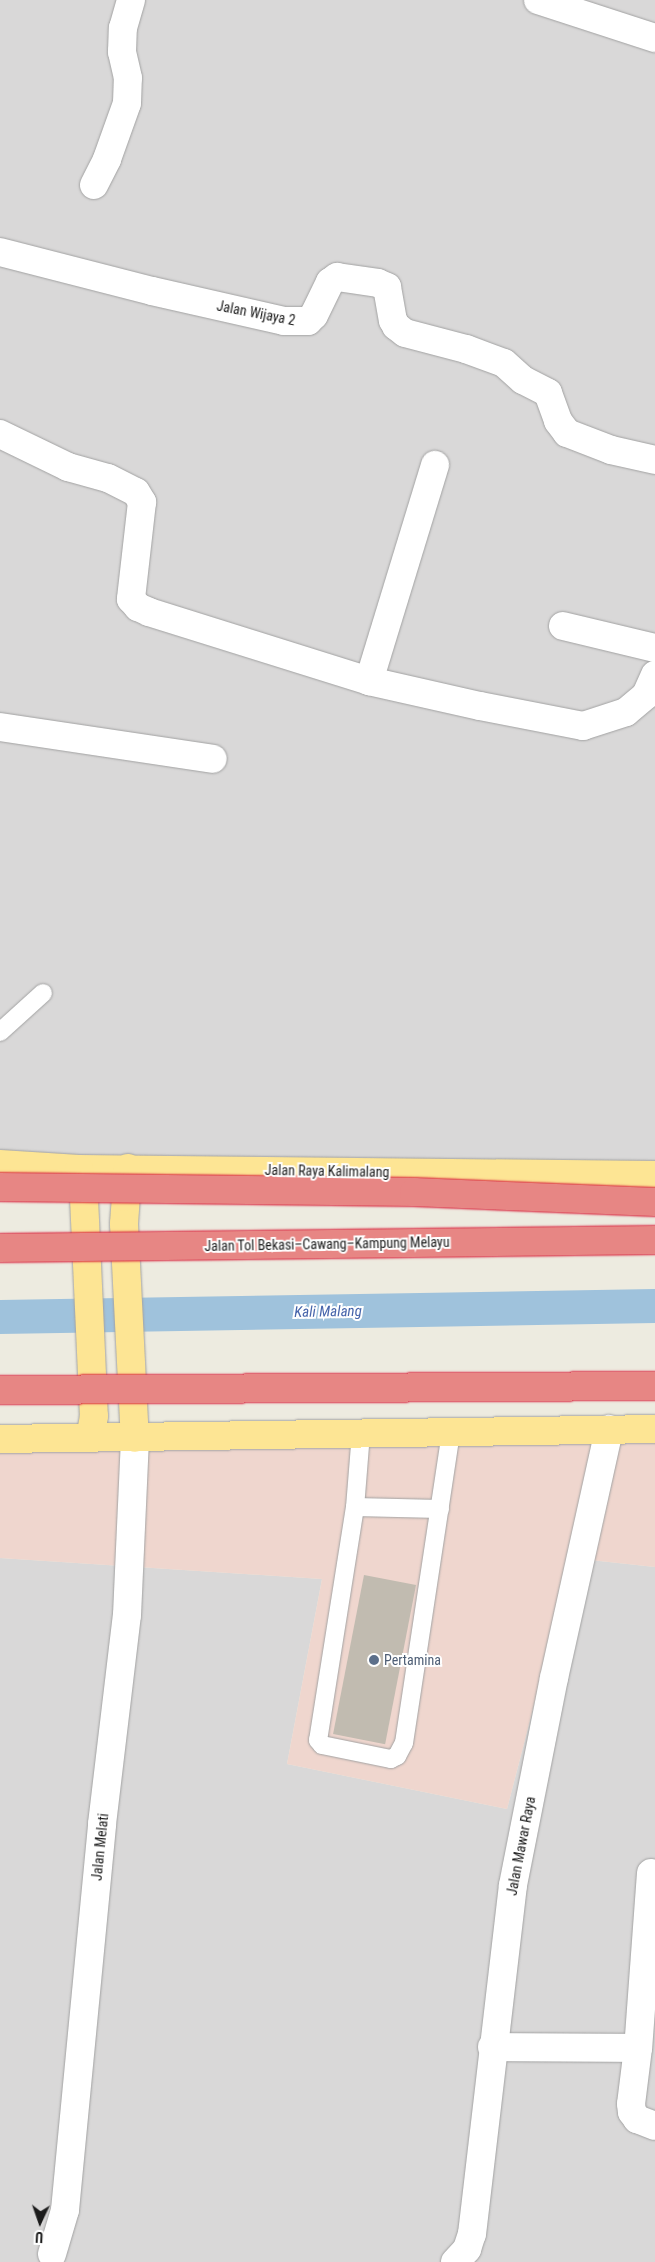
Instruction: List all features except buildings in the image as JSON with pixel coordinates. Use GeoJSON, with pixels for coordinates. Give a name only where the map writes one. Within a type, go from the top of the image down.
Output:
{"type":"FeatureCollection","features":[{"type":"Feature","properties":{"kind":"highway"},"geometry":{"type":"LineString","coordinates":[[0,1187],[414,1192],[655,1202]]}},
{"type":"Feature","properties":{"kind":"highway","name":"Jalan Tol Bekasi–Cawang–Kampung Melayu"},"geometry":{"type":"LineString","coordinates":[[0,1248],[655,1240]]}},
{"type":"Feature","properties":{"kind":"highway"},"geometry":{"type":"LineString","coordinates":[[0,1390],[655,1386]]}},
{"type":"Feature","properties":{"kind":"main road","name":"Jalan Raya Kalimalang"},"geometry":{"type":"LineString","coordinates":[[0,1164],[79,1168],[655,1175]]}},
{"type":"Feature","properties":{"kind":"main road"},"geometry":{"type":"LineString","coordinates":[[79,1168],[84,1198],[92,1427]]}},
{"type":"Feature","properties":{"kind":"main road"},"geometry":{"type":"LineString","coordinates":[[128,1168],[124,1224],[134,1427]]}},
{"type":"Feature","properties":{"kind":"main road"},"geometry":{"type":"LineString","coordinates":[[0,1440],[92,1427],[361,1434],[655,1428]]}},
{"type":"Feature","properties":{"kind":"street"},"geometry":{"type":"LineString","coordinates":[[94,185],[107,159],[127,103],[128,78],[122,52],[123,28],[131,0]]}},
{"type":"Feature","properties":{"kind":"street"},"geometry":{"type":"LineString","coordinates":[[538,0],[655,38]]}},
{"type":"Feature","properties":{"kind":"street","name":"Jalan Wijaya 2"},"geometry":{"type":"LineString","coordinates":[[0,252],[152,291],[284,321],[308,321],[314,316],[330,282],[338,277],[378,283],[386,287],[393,320],[405,332],[466,349],[504,363],[523,380],[548,393],[558,421],[567,432],[611,450],[655,460]]}},
{"type":"Feature","properties":{"kind":"street"},"geometry":{"type":"LineString","coordinates":[[0,434],[68,467],[108,478],[136,492],[142,502],[130,599],[138,608],[368,681],[480,706],[583,726],[626,712],[646,695],[655,675]]}},
{"type":"Feature","properties":{"kind":"street"},"geometry":{"type":"LineString","coordinates":[[368,681],[435,465]]}},
{"type":"Feature","properties":{"kind":"street"},"geometry":{"type":"LineString","coordinates":[[563,626],[655,648]]}},
{"type":"Feature","properties":{"kind":"street"},"geometry":{"type":"LineString","coordinates":[[0,727],[213,759]]}},
{"type":"Feature","properties":{"kind":"street","name":"Jalan Melati"},"geometry":{"type":"LineString","coordinates":[[52,2254],[65,2210],[101,1834],[127,1615],[134,1427]]}},
{"type":"Feature","properties":{"kind":"street","name":"Jalan Mawar Raya"},"geometry":{"type":"LineString","coordinates":[[455,2262],[468,2248],[472,2234],[492,2046],[513,1885],[554,1678],[609,1429]]}},
{"type":"Feature","properties":{"kind":"street"},"geometry":{"type":"LineString","coordinates":[[651,1873],[638,2048],[631,2104],[632,2112],[637,2119],[655,2126]]}},
{"type":"Feature","properties":{"kind":"street"},"geometry":{"type":"LineString","coordinates":[[492,2046],[638,2048]]}},
{"type":"Feature","properties":{"kind":"lane"},"geometry":{"type":"LineString","coordinates":[[0,1032],[43,993]]}},
{"type":"Feature","properties":{"kind":"lane"},"geometry":{"type":"LineString","coordinates":[[361,1434],[355,1507],[318,1740],[322,1745],[391,1759],[397,1756],[404,1743],[450,1433]]}},
{"type":"Feature","properties":{"kind":"lane"},"geometry":{"type":"LineString","coordinates":[[355,1507],[440,1510]]}},
{"type":"Feature","properties":{"kind":"shaded area"},"geometry":{"type":"Polygon","coordinates":[[[0,0],[655,0],[655,1163],[0,1163],[0,0]]]}},
{"type":"Feature","properties":{"kind":"shaded area"},"geometry":{"type":"Polygon","coordinates":[[[655,1429],[655,1567],[572,1558],[507,1809],[287,1764],[322,1579],[0,1558],[0,1439],[655,1429]]]}},
{"type":"Feature","properties":{"kind":"shaded area"},"geometry":{"type":"Polygon","coordinates":[[[0,1558],[322,1579],[287,1764],[507,1809],[572,1558],[655,1567],[655,2262],[0,2262],[0,1558]]]}},
{"type":"Feature","properties":{"kind":"waterway","name":"Kali Malang"},"geometry":{"type":"LineString","coordinates":[[0,1317],[655,1306]]}},
{"type":"Feature","properties":{"kind":"place","name":"Pertamina"},"geometry":{"type":"Point","coordinates":[374,1660]}}]}
